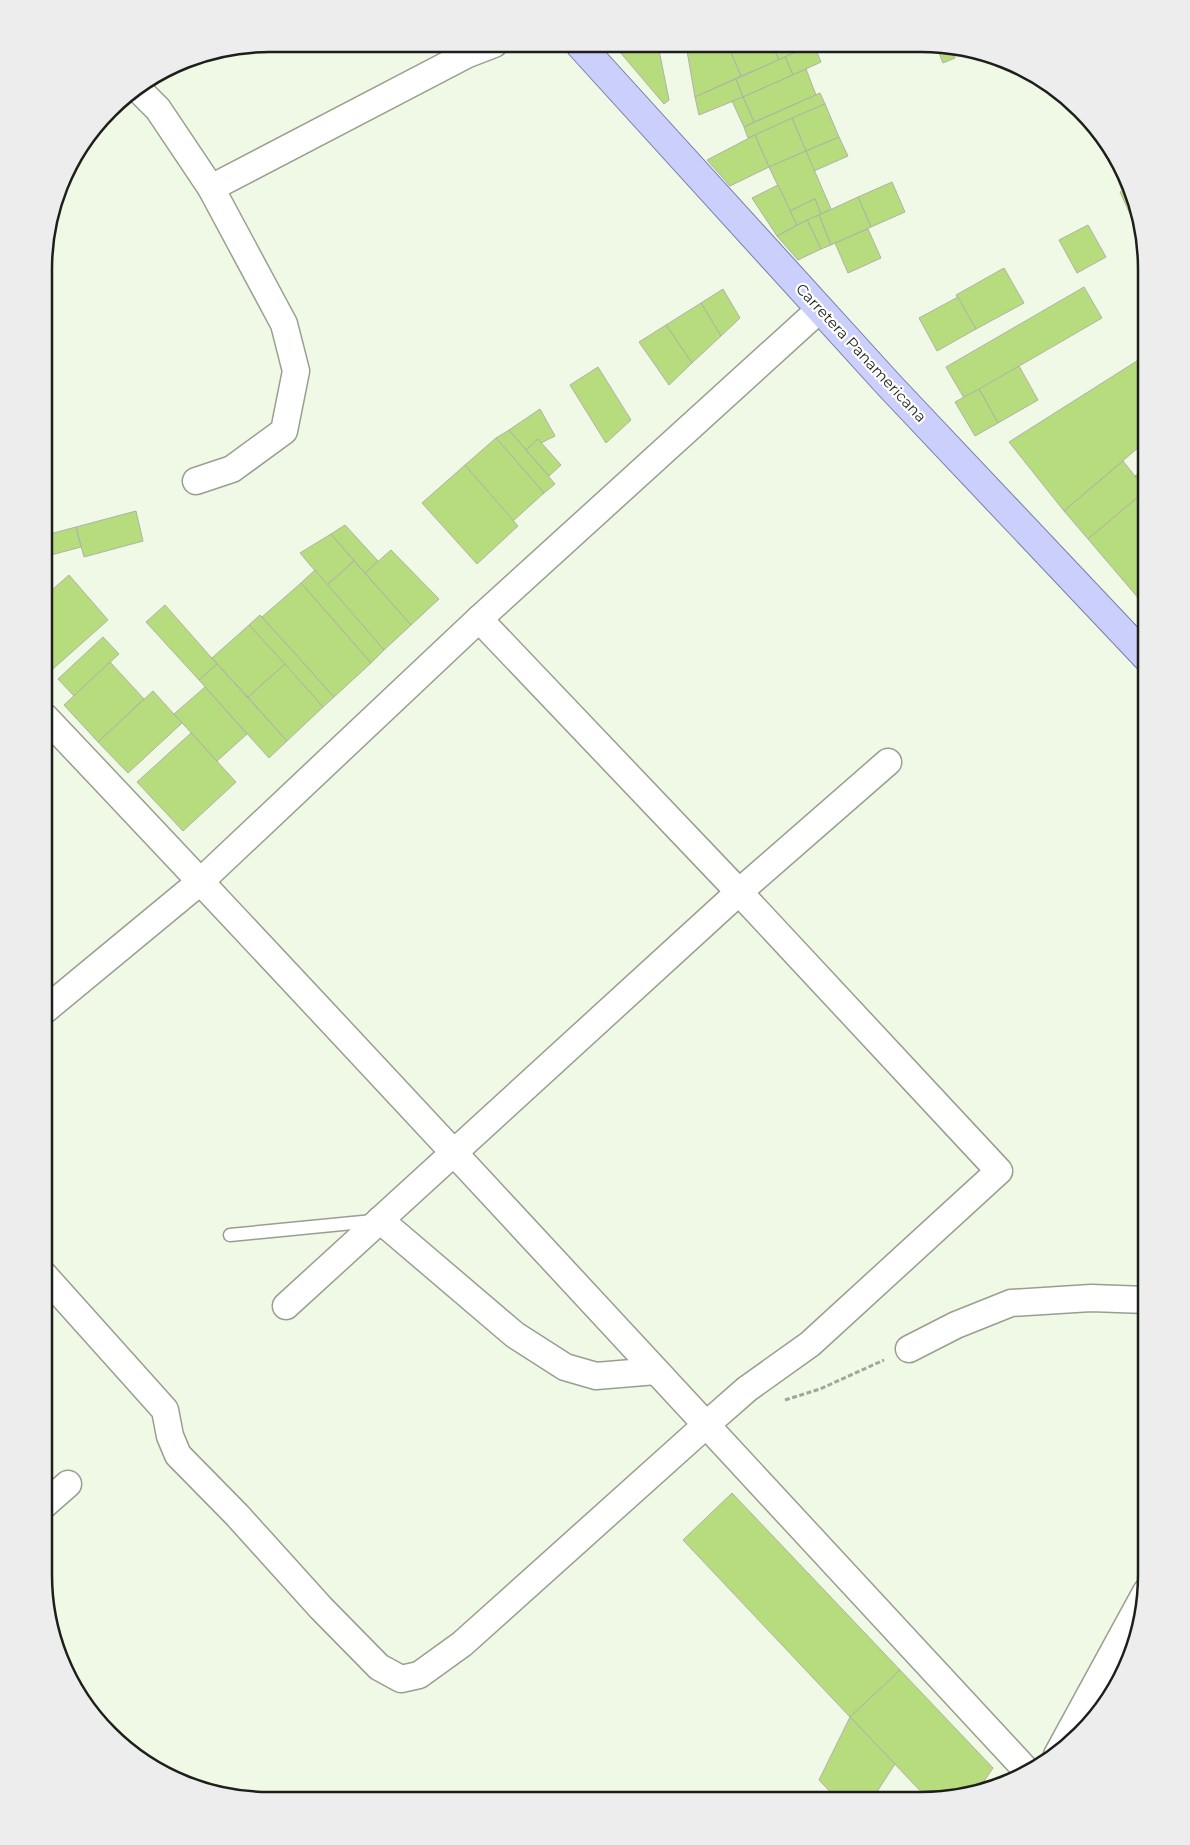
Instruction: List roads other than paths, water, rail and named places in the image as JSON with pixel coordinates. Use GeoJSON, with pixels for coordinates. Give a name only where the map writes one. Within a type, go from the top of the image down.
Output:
{"type":"FeatureCollection","features":[{"type":"Feature","properties":{"kind":"main road","name":"Carretera Panamericana"},"geometry":{"type":"LineString","coordinates":[[586,52],[890,385],[1138,648]]}},
{"type":"Feature","properties":{"kind":"street"},"geometry":{"type":"LineString","coordinates":[[211,188],[476,52]]}},
{"type":"Feature","properties":{"kind":"street"},"geometry":{"type":"LineString","coordinates":[[142,93],[158,109],[211,188],[284,324],[296,371],[284,431],[232,469],[196,481]]}},
{"type":"Feature","properties":{"kind":"street"},"geometry":{"type":"LineString","coordinates":[[52,1003],[201,881],[479,619],[820,309]]}},
{"type":"Feature","properties":{"kind":"street"},"geometry":{"type":"LineString","coordinates":[[52,1284],[165,1410],[170,1436],[178,1455],[237,1515],[321,1608],[379,1667],[401,1679],[419,1675],[462,1644],[747,1389],[810,1344],[999,1171],[739,892],[479,619]]}},
{"type":"Feature","properties":{"kind":"street"},"geometry":{"type":"LineString","coordinates":[[52,724],[454,1151],[1023,1766]]}},
{"type":"Feature","properties":{"kind":"street"},"geometry":{"type":"LineString","coordinates":[[286,1306],[739,892],[888,762]]}},
{"type":"Feature","properties":{"kind":"street"},"geometry":{"type":"LineString","coordinates":[[380,1220],[515,1335],[565,1366],[596,1376],[656,1371]]}},
{"type":"Feature","properties":{"kind":"street"},"geometry":{"type":"LineString","coordinates":[[909,1349],[956,1325],[1011,1303],[1091,1298],[1138,1300]]}},
{"type":"Feature","properties":{"kind":"street"},"geometry":{"type":"LineString","coordinates":[[52,1498],[68,1484]]}},
{"type":"Feature","properties":{"kind":"street"},"geometry":{"type":"LineString","coordinates":[[1068,1735],[1134,1614]]}},
{"type":"Feature","properties":{"kind":"lane"},"geometry":{"type":"LineString","coordinates":[[230,1235],[380,1220]]}}]}
